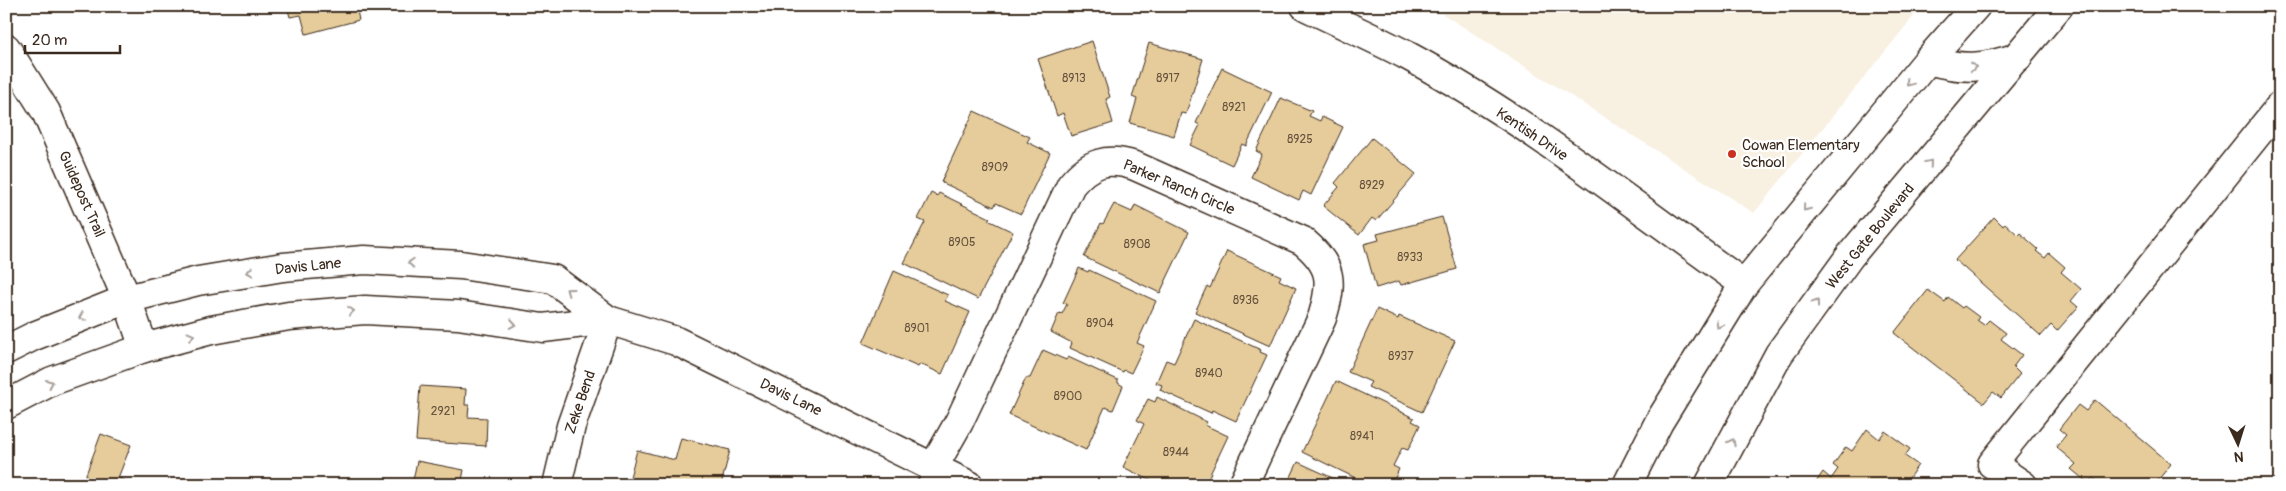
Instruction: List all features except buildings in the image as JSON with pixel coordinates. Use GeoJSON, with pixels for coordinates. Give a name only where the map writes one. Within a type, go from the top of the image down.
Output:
{"type":"FeatureCollection","features":[{"type":"Feature","properties":{"kind":"street","name":"Kentish Drive"},"geometry":{"type":"LineString","coordinates":[[1305,6],[1408,56],[1480,100],[1568,158],[1744,284]]}},
{"type":"Feature","properties":{"kind":"street"},"geometry":{"type":"LineString","coordinates":[[1627,485],[1659,422],[1744,284],[1928,60],[1976,6]]}},
{"type":"Feature","properties":{"kind":"street","name":"West Gate Boulevard"},"geometry":{"type":"LineString","coordinates":[[1709,485],[1779,354],[1850,256],[2060,6]]}},
{"type":"Feature","properties":{"kind":"street","name":"Guidepost Trail"},"geometry":{"type":"LineString","coordinates":[[6,48],[46,112],[127,299],[144,348]]}},
{"type":"Feature","properties":{"kind":"street"},"geometry":{"type":"LineString","coordinates":[[1928,60],[1966,68],[1995,65],[2018,57]]}},
{"type":"Feature","properties":{"kind":"street"},"geometry":{"type":"LineString","coordinates":[[2023,485],[1992,464],[2280,106]]}},
{"type":"Feature","properties":{"kind":"street","name":"Parker Ranch Circle"},"geometry":{"type":"LineString","coordinates":[[929,476],[959,422],[1071,185],[1089,167],[1105,162],[1120,161],[1303,241],[1316,252],[1325,264],[1329,281],[1328,300],[1322,318],[1243,485]]}},
{"type":"Feature","properties":{"kind":"street","name":"Davis Lane"},"geometry":{"type":"LineString","coordinates":[[6,350],[34,336],[127,299],[198,281],[283,267],[364,260],[461,265],[553,280],[608,320],[676,341],[929,476],[969,485]]}},
{"type":"Feature","properties":{"kind":"street","name":"Davis Lane"},"geometry":{"type":"LineString","coordinates":[[6,405],[52,381],[144,348],[211,330],[288,316],[365,310],[458,315],[543,328],[608,320]]}},
{"type":"Feature","properties":{"kind":"street","name":"Zeke Bend"},"geometry":{"type":"LineString","coordinates":[[557,485],[571,426],[608,320]]}},
{"type":"Feature","properties":{"kind":"shaded area","name":"Cowan Elementary School"},"geometry":{"type":"Polygon","coordinates":[[[1427,6],[1922,6],[1754,213],[1443,14],[1427,6]]]}},
{"type":"Feature","properties":{"kind":"place","name":"Cowan Elementary School"},"geometry":{"type":"Point","coordinates":[1732,154]}}]}
